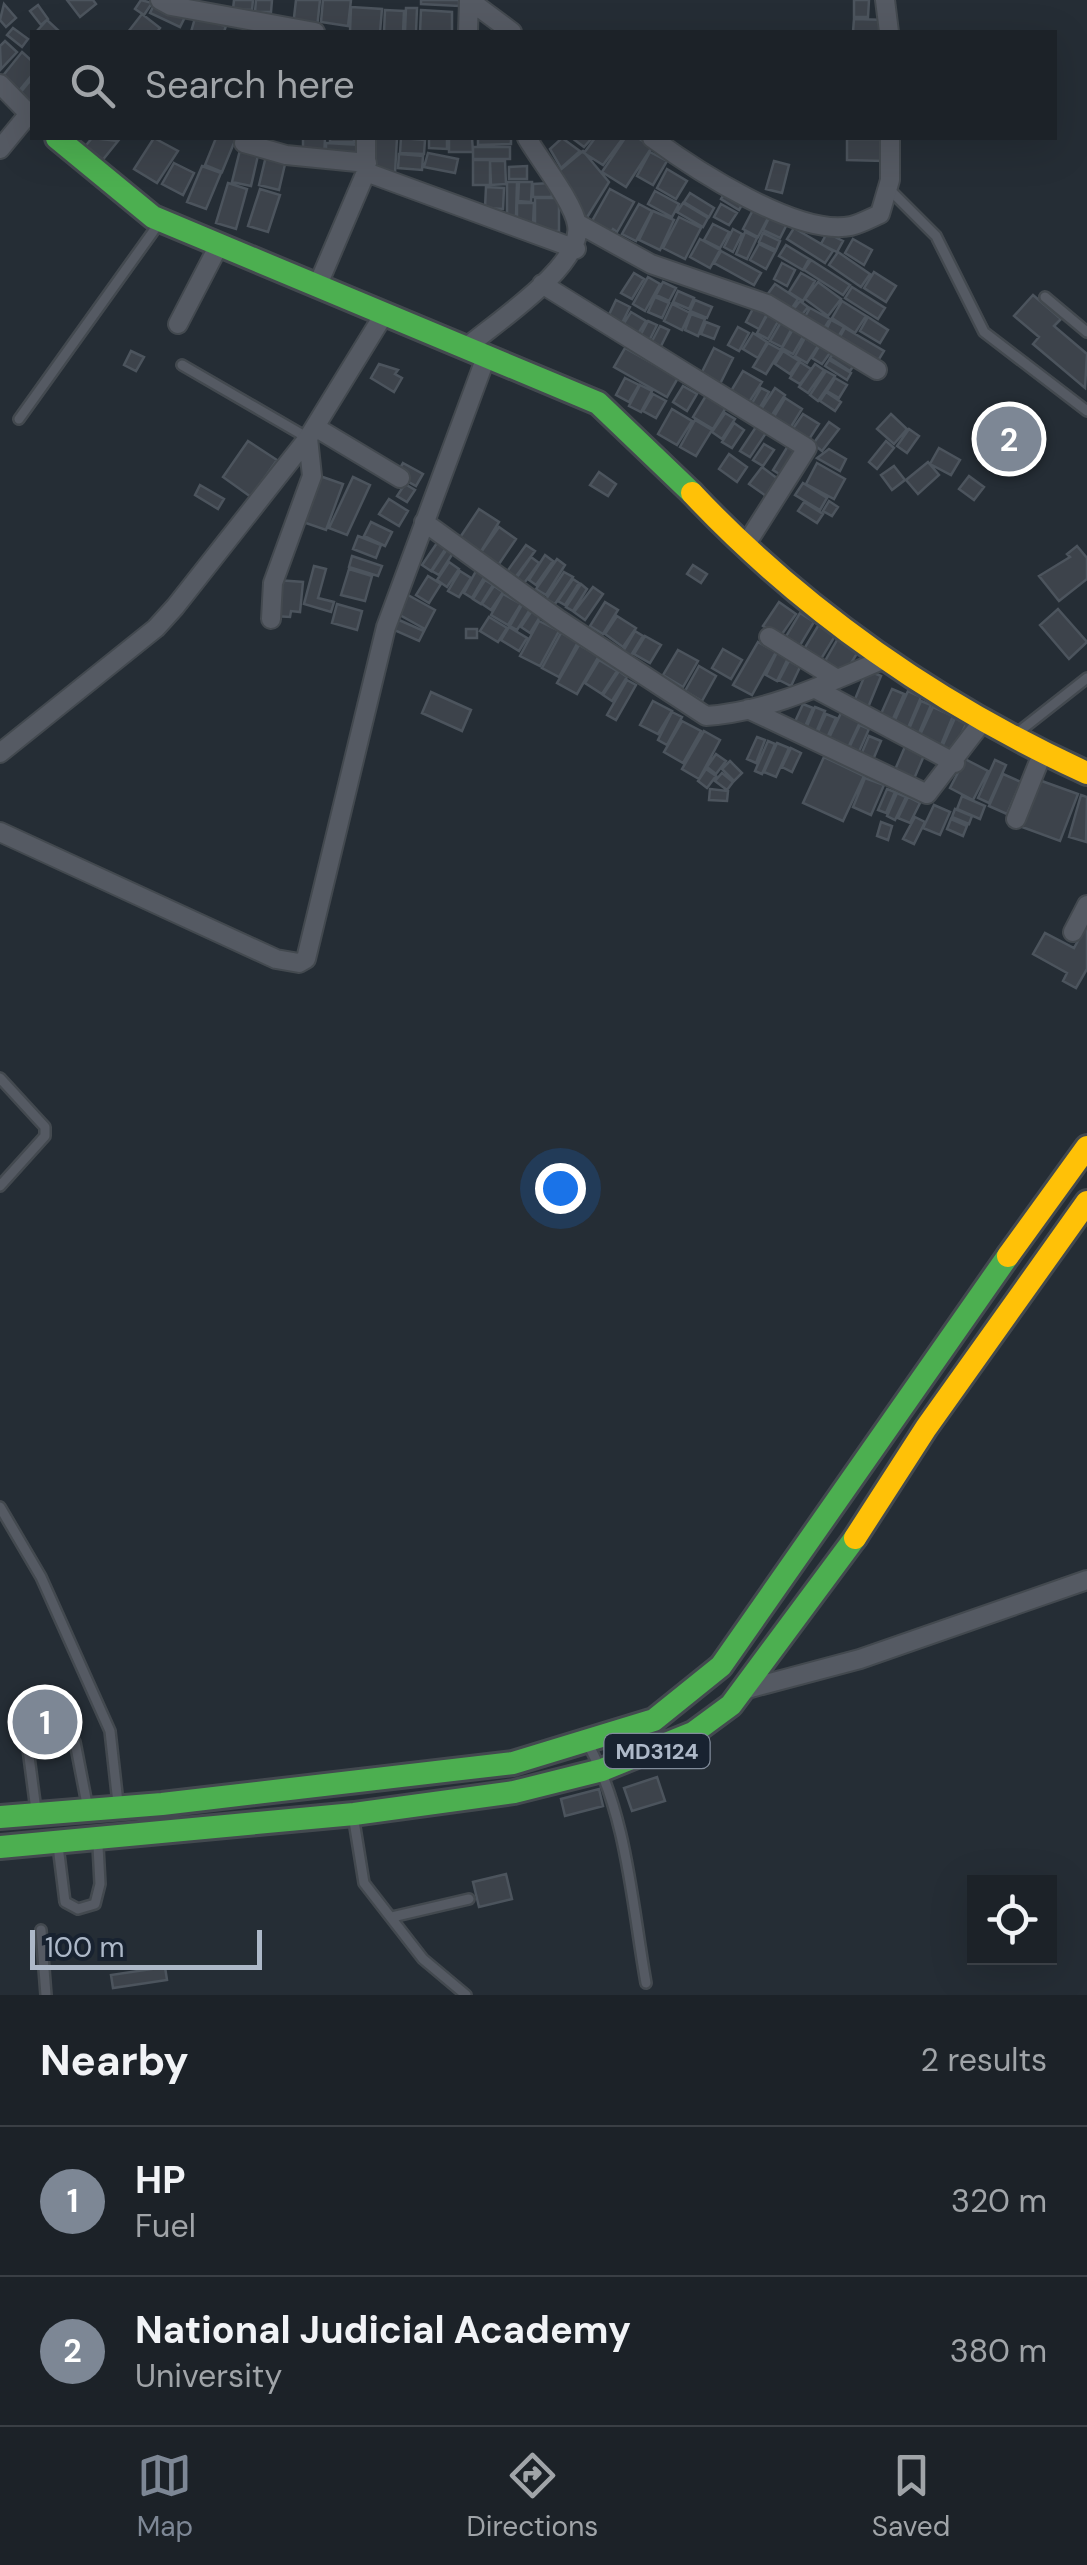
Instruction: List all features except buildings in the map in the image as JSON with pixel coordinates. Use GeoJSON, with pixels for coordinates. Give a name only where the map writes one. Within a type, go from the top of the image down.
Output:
{"type":"FeatureCollection","features":[{"type":"Feature","properties":{"kind":"main road"},"geometry":{"type":"LineString","coordinates":[[60,140],[160,220],[612,413],[638,433],[745,546],[887,658],[1010,739],[1087,773]]}},
{"type":"Feature","properties":{"kind":"main road","name":"MD3124"},"geometry":{"type":"LineString","coordinates":[[0,1817],[87,1807],[162,1804],[513,1764],[654,1720],[721,1666],[896,1411],[1087,1147]]}},
{"type":"Feature","properties":{"kind":"main road","name":"MD3124"},"geometry":{"type":"LineString","coordinates":[[0,1847],[354,1814],[514,1792],[602,1770],[693,1734],[730,1705],[832,1574],[926,1428],[1087,1202]]}},
{"type":"Feature","properties":{"kind":"street"},"geometry":{"type":"LineString","coordinates":[[160,0],[208,6],[244,26],[291,30]]}},
{"type":"Feature","properties":{"kind":"street"},"geometry":{"type":"LineString","coordinates":[[468,30],[469,0]]}},
{"type":"Feature","properties":{"kind":"street"},"geometry":{"type":"LineString","coordinates":[[469,0],[509,30]]}},
{"type":"Feature","properties":{"kind":"street"},"geometry":{"type":"LineString","coordinates":[[885,0],[890,30]]}},
{"type":"Feature","properties":{"kind":"street"},"geometry":{"type":"LineString","coordinates":[[0,84],[30,113]]}},
{"type":"Feature","properties":{"kind":"street"},"geometry":{"type":"LineString","coordinates":[[0,149],[30,115]]}},
{"type":"Feature","properties":{"kind":"street"},"geometry":{"type":"LineString","coordinates":[[317,287],[366,168],[366,140]]}},
{"type":"Feature","properties":{"kind":"street"},"geometry":{"type":"LineString","coordinates":[[528,140],[577,223],[651,264],[768,304],[877,370]]}},
{"type":"Feature","properties":{"kind":"street"},"geometry":{"type":"LineString","coordinates":[[655,140],[686,163],[756,201],[814,223],[849,226],[880,214],[888,188],[890,140]]}},
{"type":"Feature","properties":{"kind":"street"},"geometry":{"type":"LineString","coordinates":[[244,142],[286,155],[366,168],[576,250]]}},
{"type":"Feature","properties":{"kind":"street"},"geometry":{"type":"LineString","coordinates":[[0,832],[276,958],[299,963],[306,959],[386,627],[424,522],[476,352],[576,250],[577,223]]}},
{"type":"Feature","properties":{"kind":"street"},"geometry":{"type":"LineString","coordinates":[[178,324],[219,245]]}},
{"type":"Feature","properties":{"kind":"street"},"geometry":{"type":"LineString","coordinates":[[542,284],[806,448],[745,546]]}},
{"type":"Feature","properties":{"kind":"street"},"geometry":{"type":"LineString","coordinates":[[0,753],[156,628],[312,433],[384,316]]}},
{"type":"Feature","properties":{"kind":"street"},"geometry":{"type":"LineString","coordinates":[[312,433],[400,478]]}},
{"type":"Feature","properties":{"kind":"street"},"geometry":{"type":"LineString","coordinates":[[271,618],[273,583],[312,476],[312,433]]}},
{"type":"Feature","properties":{"kind":"street"},"geometry":{"type":"LineString","coordinates":[[424,522],[558,619],[706,716],[748,709],[816,689],[887,658]]}},
{"type":"Feature","properties":{"kind":"street"},"geometry":{"type":"LineString","coordinates":[[769,637],[838,679]]}},
{"type":"Feature","properties":{"kind":"street"},"geometry":{"type":"LineString","coordinates":[[816,689],[955,764]]}},
{"type":"Feature","properties":{"kind":"street"},"geometry":{"type":"LineString","coordinates":[[748,709],[927,794],[955,764],[983,721]]}},
{"type":"Feature","properties":{"kind":"street"},"geometry":{"type":"LineString","coordinates":[[1016,819],[1042,754]]}},
{"type":"Feature","properties":{"kind":"street"},"geometry":{"type":"LineString","coordinates":[[1072,932],[1087,905]]}},
{"type":"Feature","properties":{"kind":"street"},"geometry":{"type":"LineString","coordinates":[[742,1690],[860,1659],[1087,1580]]}},
{"type":"Feature","properties":{"kind":"lane"},"geometry":{"type":"LineString","coordinates":[[888,188],[936,236],[984,332],[1087,412]]}},
{"type":"Feature","properties":{"kind":"lane"},"geometry":{"type":"LineString","coordinates":[[19,419],[160,220]]}},
{"type":"Feature","properties":{"kind":"lane"},"geometry":{"type":"LineString","coordinates":[[1044,297],[1087,332]]}},
{"type":"Feature","properties":{"kind":"lane"},"geometry":{"type":"LineString","coordinates":[[182,365],[312,433]]}},
{"type":"Feature","properties":{"kind":"lane"},"geometry":{"type":"LineString","coordinates":[[1010,739],[1087,678]]}},
{"type":"Feature","properties":{"kind":"lane"},"geometry":{"type":"LineString","coordinates":[[0,1078],[46,1127],[45,1136],[0,1186]]}},
{"type":"Feature","properties":{"kind":"lane"},"geometry":{"type":"LineString","coordinates":[[0,1507],[40,1577],[110,1731],[118,1805]]}},
{"type":"Feature","properties":{"kind":"lane"},"geometry":{"type":"LineString","coordinates":[[36,1813],[28,1749],[43,1732],[68,1734],[75,1742],[87,1807]]}},
{"type":"Feature","properties":{"kind":"lane"},"geometry":{"type":"LineString","coordinates":[[587,1743],[602,1770],[619,1830],[646,1983]]}},
{"type":"Feature","properties":{"kind":"lane"},"geometry":{"type":"LineString","coordinates":[[354,1814],[360,1871],[422,1958],[466,1995]]}},
{"type":"Feature","properties":{"kind":"lane"},"geometry":{"type":"LineString","coordinates":[[56,1842],[65,1902],[78,1909],[94,1904],[99,1895],[99,1838]]}},
{"type":"Feature","properties":{"kind":"lane"},"geometry":{"type":"LineString","coordinates":[[392,1918],[469,1899]]}},
{"type":"Feature","properties":{"kind":"lane"},"geometry":{"type":"LineString","coordinates":[[40,1930],[46,1995]]}},
{"type":"Feature","properties":{"kind":"traffic: fast"},"geometry":{"type":"LineString","coordinates":[[59,140],[153,217],[598,403],[692,493]]}},
{"type":"Feature","properties":{"kind":"traffic: fast"},"geometry":{"type":"LineString","coordinates":[[0,1817],[162,1804],[513,1763],[654,1720],[721,1666],[1008,1256]]}},
{"type":"Feature","properties":{"kind":"traffic: fast"},"geometry":{"type":"LineString","coordinates":[[0,1847],[354,1814],[514,1792],[602,1770],[693,1733],[731,1705],[855,1538]]}},
{"type":"Feature","properties":{"kind":"traffic: slow"},"geometry":{"type":"LineString","coordinates":[[692,493],[780,577],[876,652],[979,718],[1087,773]]}},
{"type":"Feature","properties":{"kind":"traffic: slow"},"geometry":{"type":"LineString","coordinates":[[1008,1256],[1087,1147]]}},
{"type":"Feature","properties":{"kind":"traffic: slow"},"geometry":{"type":"LineString","coordinates":[[855,1538],[926,1428],[1087,1202]]}},
{"type":"Feature","properties":{"kind":"place","name":"National Judicial Academy"},"geometry":{"type":"Point","coordinates":[1009,439]}},
{"type":"Feature","properties":{"kind":"place","name":"HP"},"geometry":{"type":"Point","coordinates":[45,1722]}}]}
